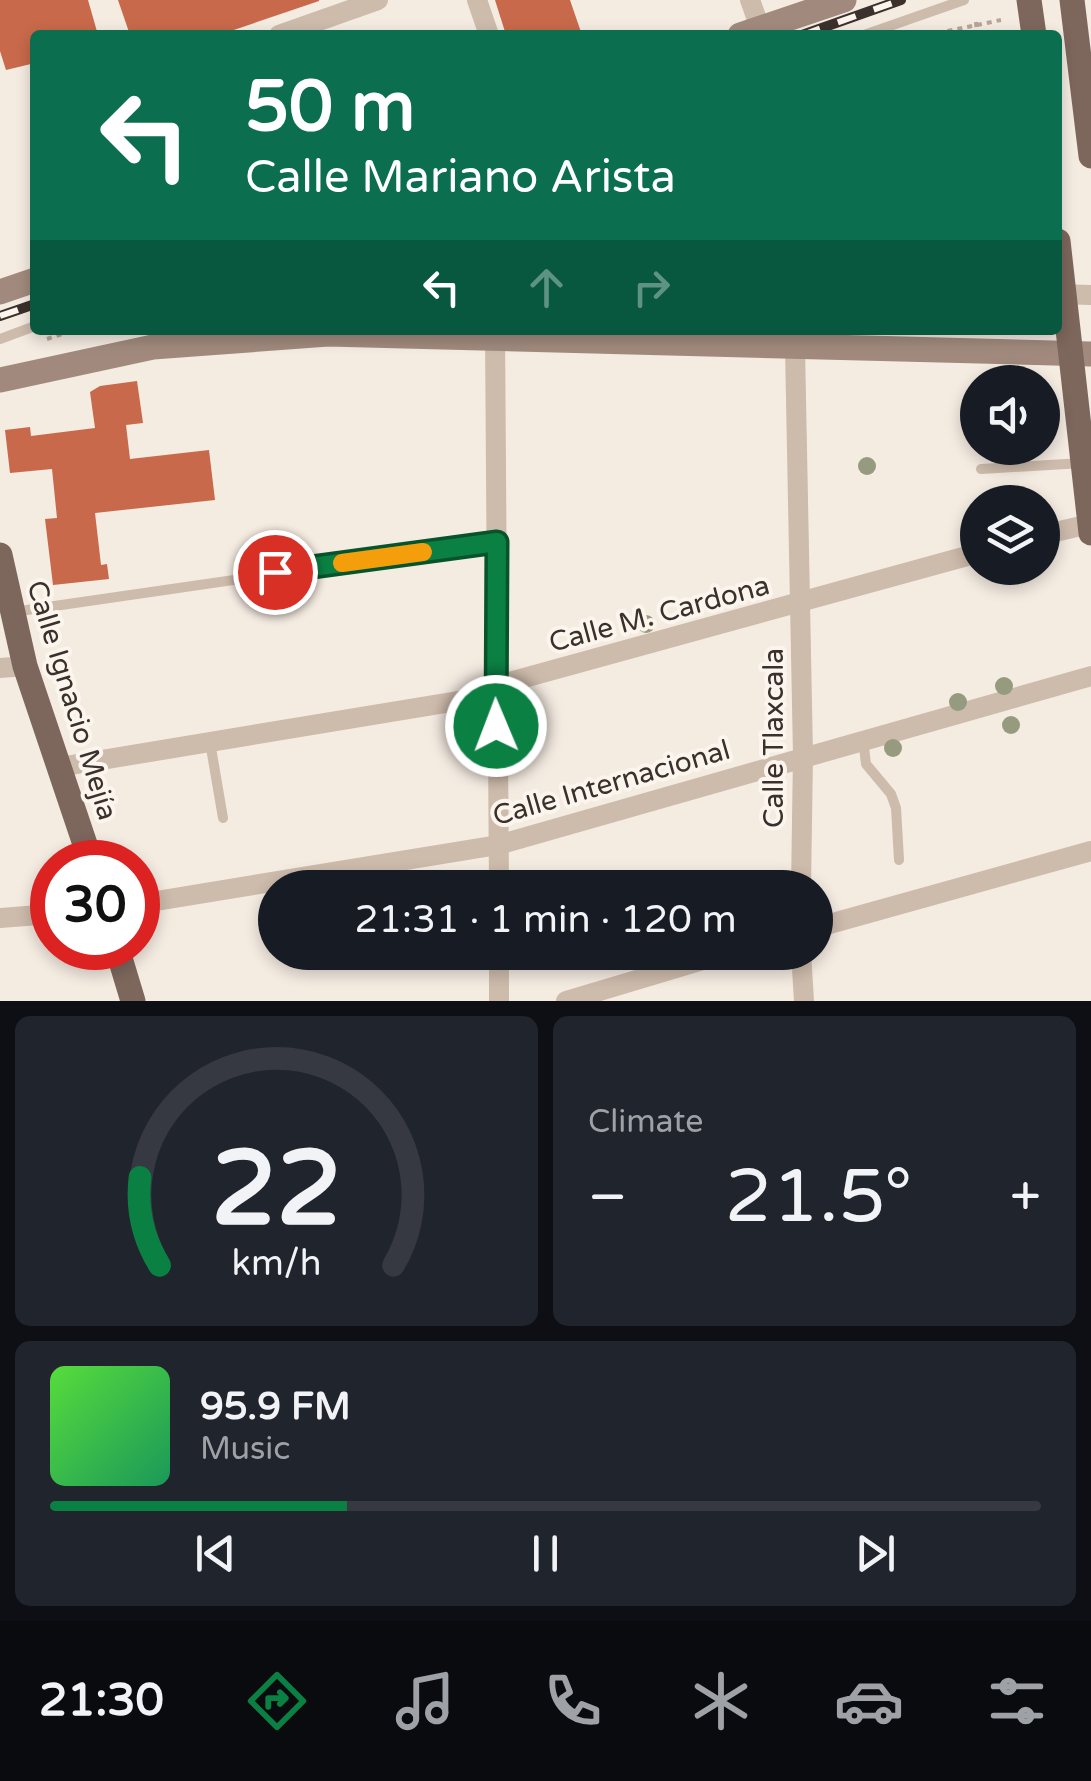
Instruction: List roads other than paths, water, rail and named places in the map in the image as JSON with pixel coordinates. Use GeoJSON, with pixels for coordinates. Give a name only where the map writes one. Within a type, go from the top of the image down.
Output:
{"type":"FeatureCollection","features":[{"type":"Feature","properties":{"kind":"main road"},"geometry":{"type":"LineString","coordinates":[[756,30],[844,0]]}},
{"type":"Feature","properties":{"kind":"main road"},"geometry":{"type":"LineString","coordinates":[[1029,0],[1033,30]]}},
{"type":"Feature","properties":{"kind":"main road"},"geometry":{"type":"LineString","coordinates":[[1072,0],[1091,156]]}},
{"type":"Feature","properties":{"kind":"main road"},"geometry":{"type":"LineString","coordinates":[[0,292],[30,282]]}},
{"type":"Feature","properties":{"kind":"main road"},"geometry":{"type":"LineString","coordinates":[[1062,300],[1080,354],[1083,463],[1091,533]]}},
{"type":"Feature","properties":{"kind":"main road"},"geometry":{"type":"LineString","coordinates":[[0,380],[192,343],[313,335]]}},
{"type":"Feature","properties":{"kind":"main road"},"geometry":{"type":"LineString","coordinates":[[516,335],[796,348],[1080,354]]}},
{"type":"Feature","properties":{"kind":"main road","name":"Calle Ignacio Mejía"},"geometry":{"type":"LineString","coordinates":[[0,554],[12,612],[13,667],[59,767],[83,840]]}},
{"type":"Feature","properties":{"kind":"main road"},"geometry":{"type":"LineString","coordinates":[[124,970],[133,1001]]}},
{"type":"Feature","properties":{"kind":"street"},"geometry":{"type":"LineString","coordinates":[[293,30],[378,0]]}},
{"type":"Feature","properties":{"kind":"street"},"geometry":{"type":"LineString","coordinates":[[478,0],[488,30]]}},
{"type":"Feature","properties":{"kind":"street"},"geometry":{"type":"LineString","coordinates":[[750,0],[750,30]]}},
{"type":"Feature","properties":{"kind":"street"},"geometry":{"type":"LineString","coordinates":[[1062,294],[1091,295]]}},
{"type":"Feature","properties":{"kind":"street"},"geometry":{"type":"LineString","coordinates":[[495,335],[498,870]]}},
{"type":"Feature","properties":{"kind":"street","name":"Calle Tlaxcala"},"geometry":{"type":"LineString","coordinates":[[796,348],[803,755],[800,870]]}},
{"type":"Feature","properties":{"kind":"street"},"geometry":{"type":"LineString","coordinates":[[1060,530],[1090,524]]}},
{"type":"Feature","properties":{"kind":"street","name":"Calle M. Cardona"},"geometry":{"type":"LineString","coordinates":[[59,767],[470,699],[495,686],[960,558]]}},
{"type":"Feature","properties":{"kind":"street","name":"Calle Internacional"},"geometry":{"type":"LineString","coordinates":[[160,900],[498,844],[1091,676]]}},
{"type":"Feature","properties":{"kind":"street"},"geometry":{"type":"LineString","coordinates":[[833,923],[1091,851]]}},
{"type":"Feature","properties":{"kind":"street"},"geometry":{"type":"LineString","coordinates":[[0,918],[30,916]]}},
{"type":"Feature","properties":{"kind":"street"},"geometry":{"type":"LineString","coordinates":[[499,970],[499,1001]]}},
{"type":"Feature","properties":{"kind":"street"},"geometry":{"type":"LineString","coordinates":[[566,1001],[670,970]]}},
{"type":"Feature","properties":{"kind":"street"},"geometry":{"type":"LineString","coordinates":[[802,970],[804,1001]]}},
{"type":"Feature","properties":{"kind":"lane"},"geometry":{"type":"LineString","coordinates":[[878,30],[964,0]]}},
{"type":"Feature","properties":{"kind":"lane"},"geometry":{"type":"LineString","coordinates":[[0,340],[30,328]]}},
{"type":"Feature","properties":{"kind":"lane"},"geometry":{"type":"LineString","coordinates":[[0,348],[17,332]]}},
{"type":"Feature","properties":{"kind":"lane"},"geometry":{"type":"LineString","coordinates":[[981,469],[1083,463]]}},
{"type":"Feature","properties":{"kind":"lane"},"geometry":{"type":"LineString","coordinates":[[12,612],[497,542]]}},
{"type":"Feature","properties":{"kind":"lane"},"geometry":{"type":"LineString","coordinates":[[862,738],[866,764],[891,794],[896,808],[899,860]]}},
{"type":"Feature","properties":{"kind":"lane"},"geometry":{"type":"LineString","coordinates":[[210,740],[223,818]]}},
{"type":"Feature","properties":{"kind":"railway"},"geometry":{"type":"LineString","coordinates":[[816,30],[901,0]]}},
{"type":"Feature","properties":{"kind":"railway"},"geometry":{"type":"LineString","coordinates":[[0,316],[30,306]]}}]}
